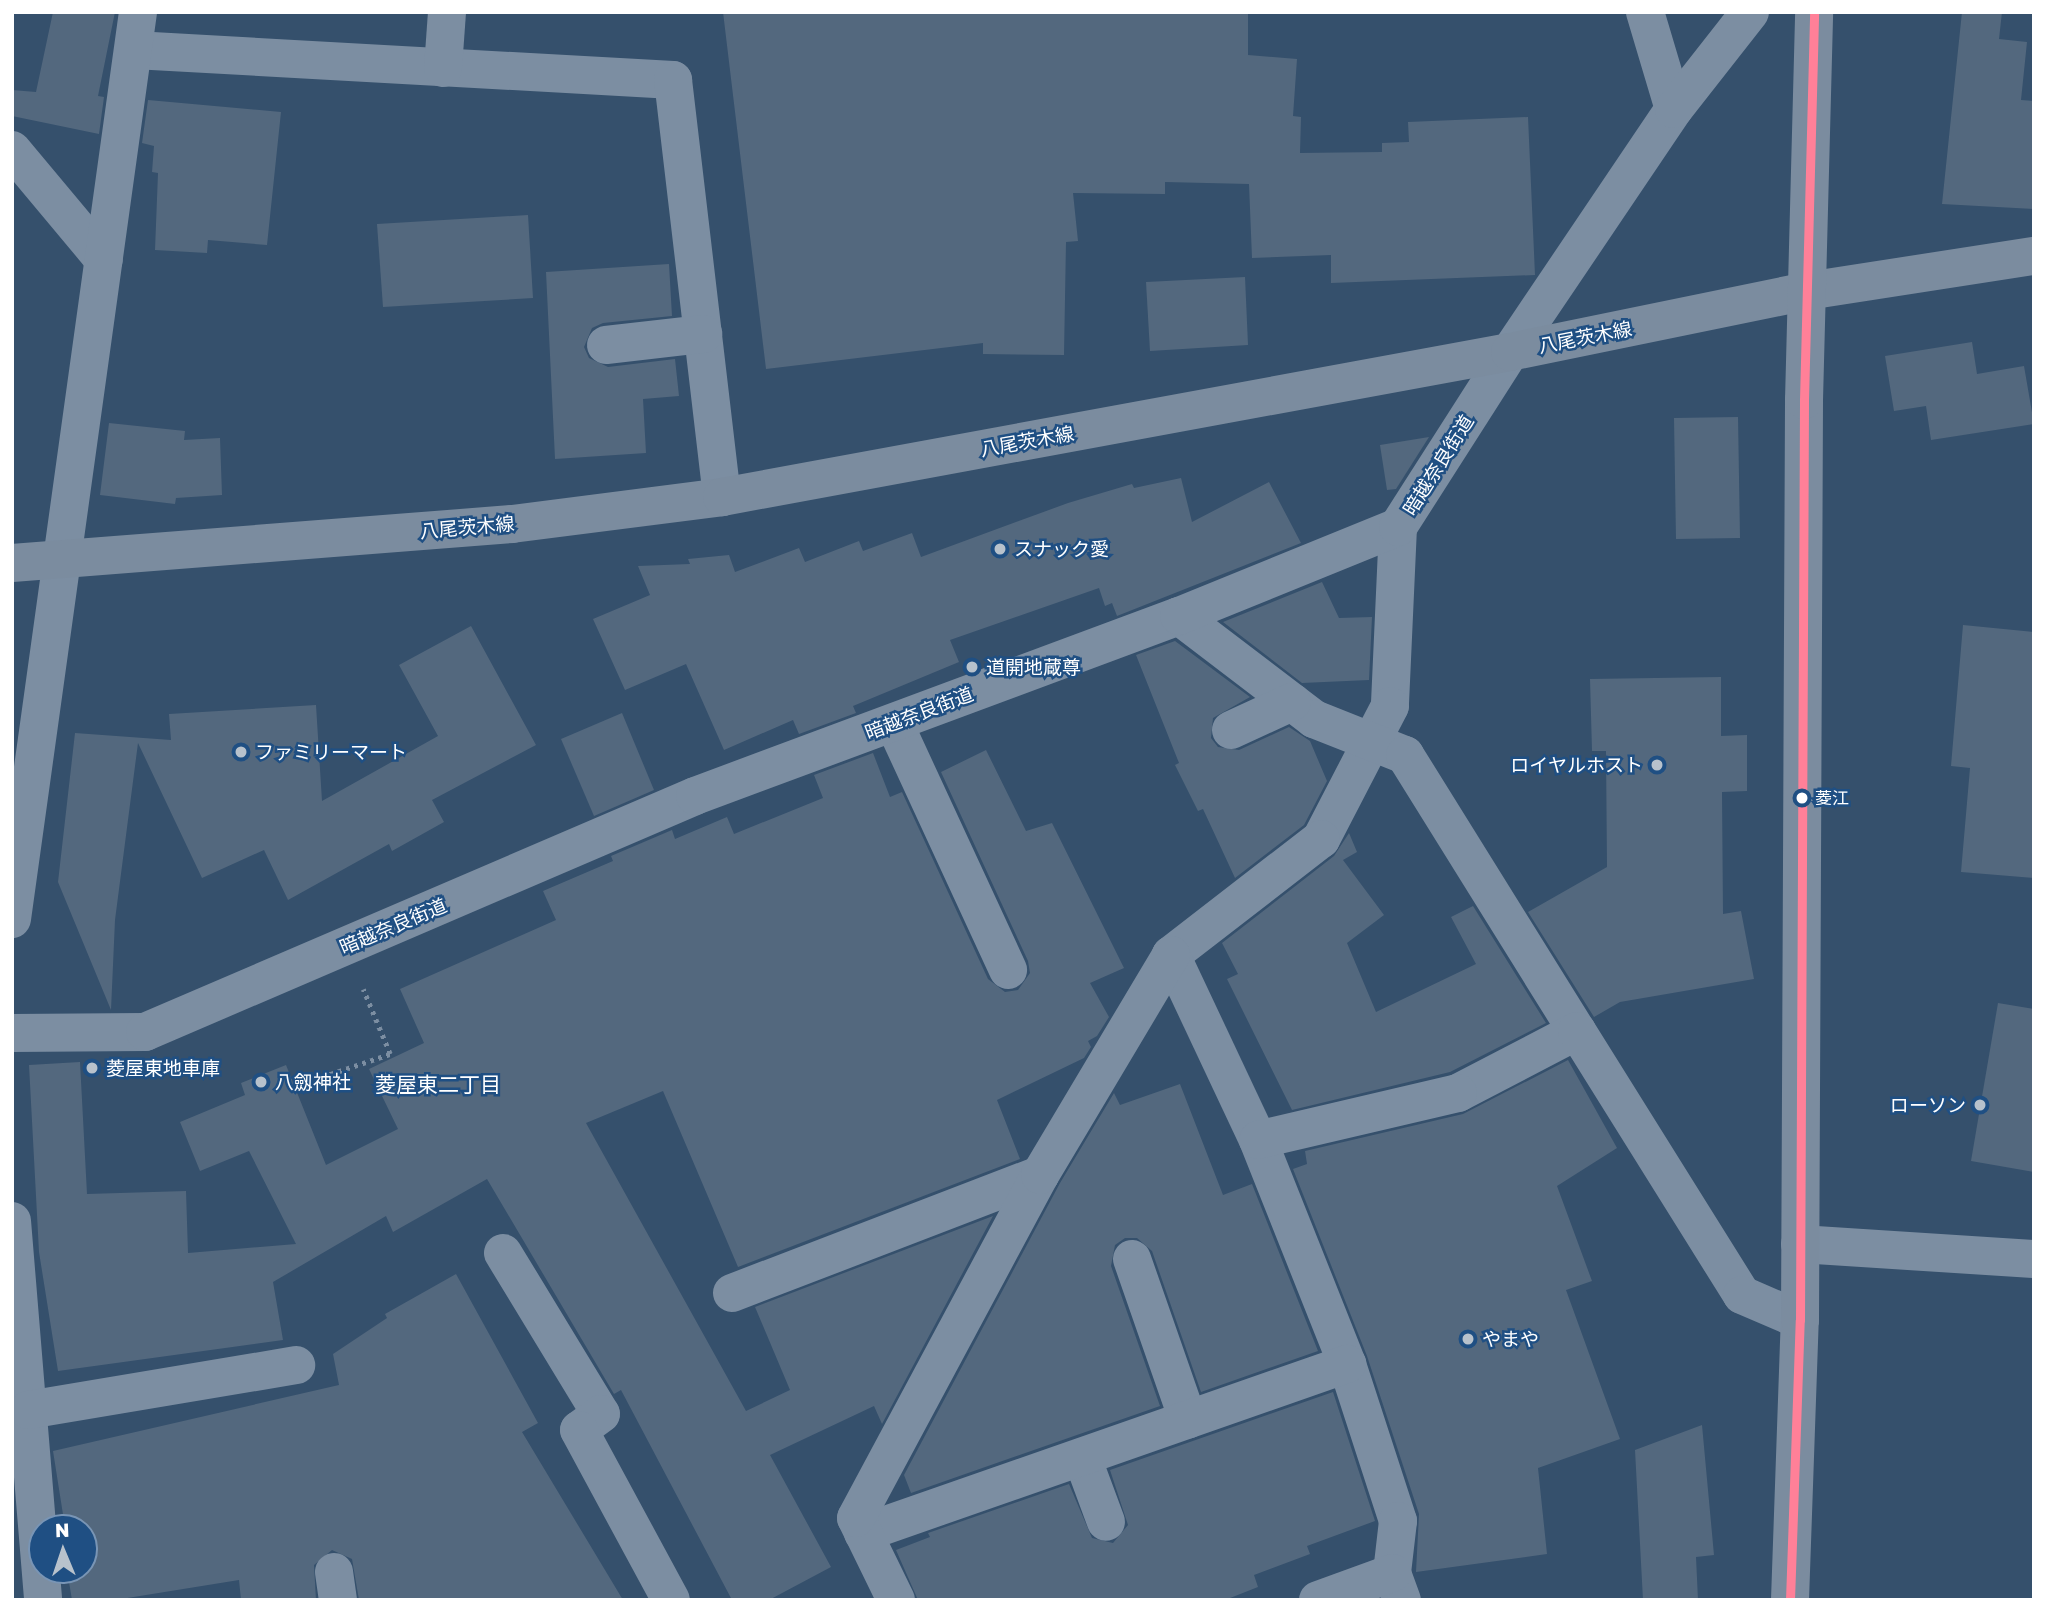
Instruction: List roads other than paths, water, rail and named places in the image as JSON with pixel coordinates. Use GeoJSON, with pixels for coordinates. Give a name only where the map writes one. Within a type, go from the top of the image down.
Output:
{"type":"FeatureCollection","features":[{"type":"Feature","properties":{"kind":"main road"},"geometry":{"type":"LineString","coordinates":[[1790,1600],[1800,1320],[1807,291],[1814,12]]}},
{"type":"Feature","properties":{"kind":"main road","name":"八尾茨木線"},"geometry":{"type":"LineString","coordinates":[[12,563],[61,562],[512,524],[722,496],[1510,352],[1807,291],[2034,256]]}},
{"type":"Feature","properties":{"kind":"street"},"geometry":{"type":"LineString","coordinates":[[12,919],[138,12]]}},
{"type":"Feature","properties":{"kind":"street"},"geometry":{"type":"LineString","coordinates":[[443,68],[446,12]]}},
{"type":"Feature","properties":{"kind":"street"},"geometry":{"type":"LineString","coordinates":[[1645,12],[1674,109]]}},
{"type":"Feature","properties":{"kind":"street","name":"暗越奈良街道"},"geometry":{"type":"LineString","coordinates":[[12,1033],[145,1032],[695,796],[1179,616],[1398,527],[1510,352],[1674,109],[1750,12]]}},
{"type":"Feature","properties":{"kind":"street"},"geometry":{"type":"LineString","coordinates":[[134,50],[673,80],[722,496]]}},
{"type":"Feature","properties":{"kind":"street"},"geometry":{"type":"LineString","coordinates":[[12,150],[104,260]]}},
{"type":"Feature","properties":{"kind":"street"},"geometry":{"type":"LineString","coordinates":[[606,345],[703,334]]}},
{"type":"Feature","properties":{"kind":"street"},"geometry":{"type":"LineString","coordinates":[[896,1600],[856,1518],[1040,1175],[1171,955],[1321,839],[1390,706],[1398,527]]}},
{"type":"Feature","properties":{"kind":"street"},"geometry":{"type":"LineString","coordinates":[[1179,616],[1314,719],[1371,744],[1405,755],[1742,1295],[1800,1320]]}},
{"type":"Feature","properties":{"kind":"street"},"geometry":{"type":"LineString","coordinates":[[1231,730],[1292,702]]}},
{"type":"Feature","properties":{"kind":"street"},"geometry":{"type":"LineString","coordinates":[[894,723],[1008,970]]}},
{"type":"Feature","properties":{"kind":"street"},"geometry":{"type":"LineString","coordinates":[[1171,955],[1258,1140],[1347,1364],[1398,1521],[1397,1587],[1318,1600]]}},
{"type":"Feature","properties":{"kind":"street"},"geometry":{"type":"LineString","coordinates":[[1258,1140],[1458,1093],[1577,1031]]}},
{"type":"Feature","properties":{"kind":"street"},"geometry":{"type":"LineString","coordinates":[[732,1293],[1040,1175]]}},
{"type":"Feature","properties":{"kind":"street"},"geometry":{"type":"LineString","coordinates":[[12,1221],[28,1410],[22,1449],[43,1600]]}},
{"type":"Feature","properties":{"kind":"street"},"geometry":{"type":"LineString","coordinates":[[1800,1244],[2034,1259]]}},
{"type":"Feature","properties":{"kind":"street"},"geometry":{"type":"LineString","coordinates":[[503,1253],[601,1415],[579,1430],[671,1600]]}},
{"type":"Feature","properties":{"kind":"street"},"geometry":{"type":"LineString","coordinates":[[1132,1259],[1188,1420]]}},
{"type":"Feature","properties":{"kind":"street"},"geometry":{"type":"LineString","coordinates":[[863,1533],[1347,1364]]}},
{"type":"Feature","properties":{"kind":"street"},"geometry":{"type":"LineString","coordinates":[[28,1410],[296,1365]]}},
{"type":"Feature","properties":{"kind":"street"},"geometry":{"type":"LineString","coordinates":[[1082,1457],[1105,1522]]}},
{"type":"Feature","properties":{"kind":"place","name":"スナック愛"},"geometry":{"type":"Point","coordinates":[1000,549]}},
{"type":"Feature","properties":{"kind":"place","name":"道開地蔵尊"},"geometry":{"type":"Point","coordinates":[972,667]}},
{"type":"Feature","properties":{"kind":"place","name":"ファミリーマート"},"geometry":{"type":"Point","coordinates":[241,752]}},
{"type":"Feature","properties":{"kind":"place","name":"ロイヤルホスト"},"geometry":{"type":"Point","coordinates":[1657,765]}},
{"type":"Feature","properties":{"kind":"place","name":"菱江"},"geometry":{"type":"Point","coordinates":[1802,798]}},
{"type":"Feature","properties":{"kind":"place","name":"菱屋東地車庫"},"geometry":{"type":"Point","coordinates":[92,1068]}},
{"type":"Feature","properties":{"kind":"place","name":"八劔神社"},"geometry":{"type":"Point","coordinates":[261,1082]}},
{"type":"Feature","properties":{"kind":"place","name":"ローソン"},"geometry":{"type":"Point","coordinates":[1980,1105]}},
{"type":"Feature","properties":{"kind":"place","name":"やまや"},"geometry":{"type":"Point","coordinates":[1468,1339]}},
{"type":"Feature","properties":{"kind":"district","name":"菱屋東二丁目"},"geometry":{"type":"Point","coordinates":[438,1084]}}]}
